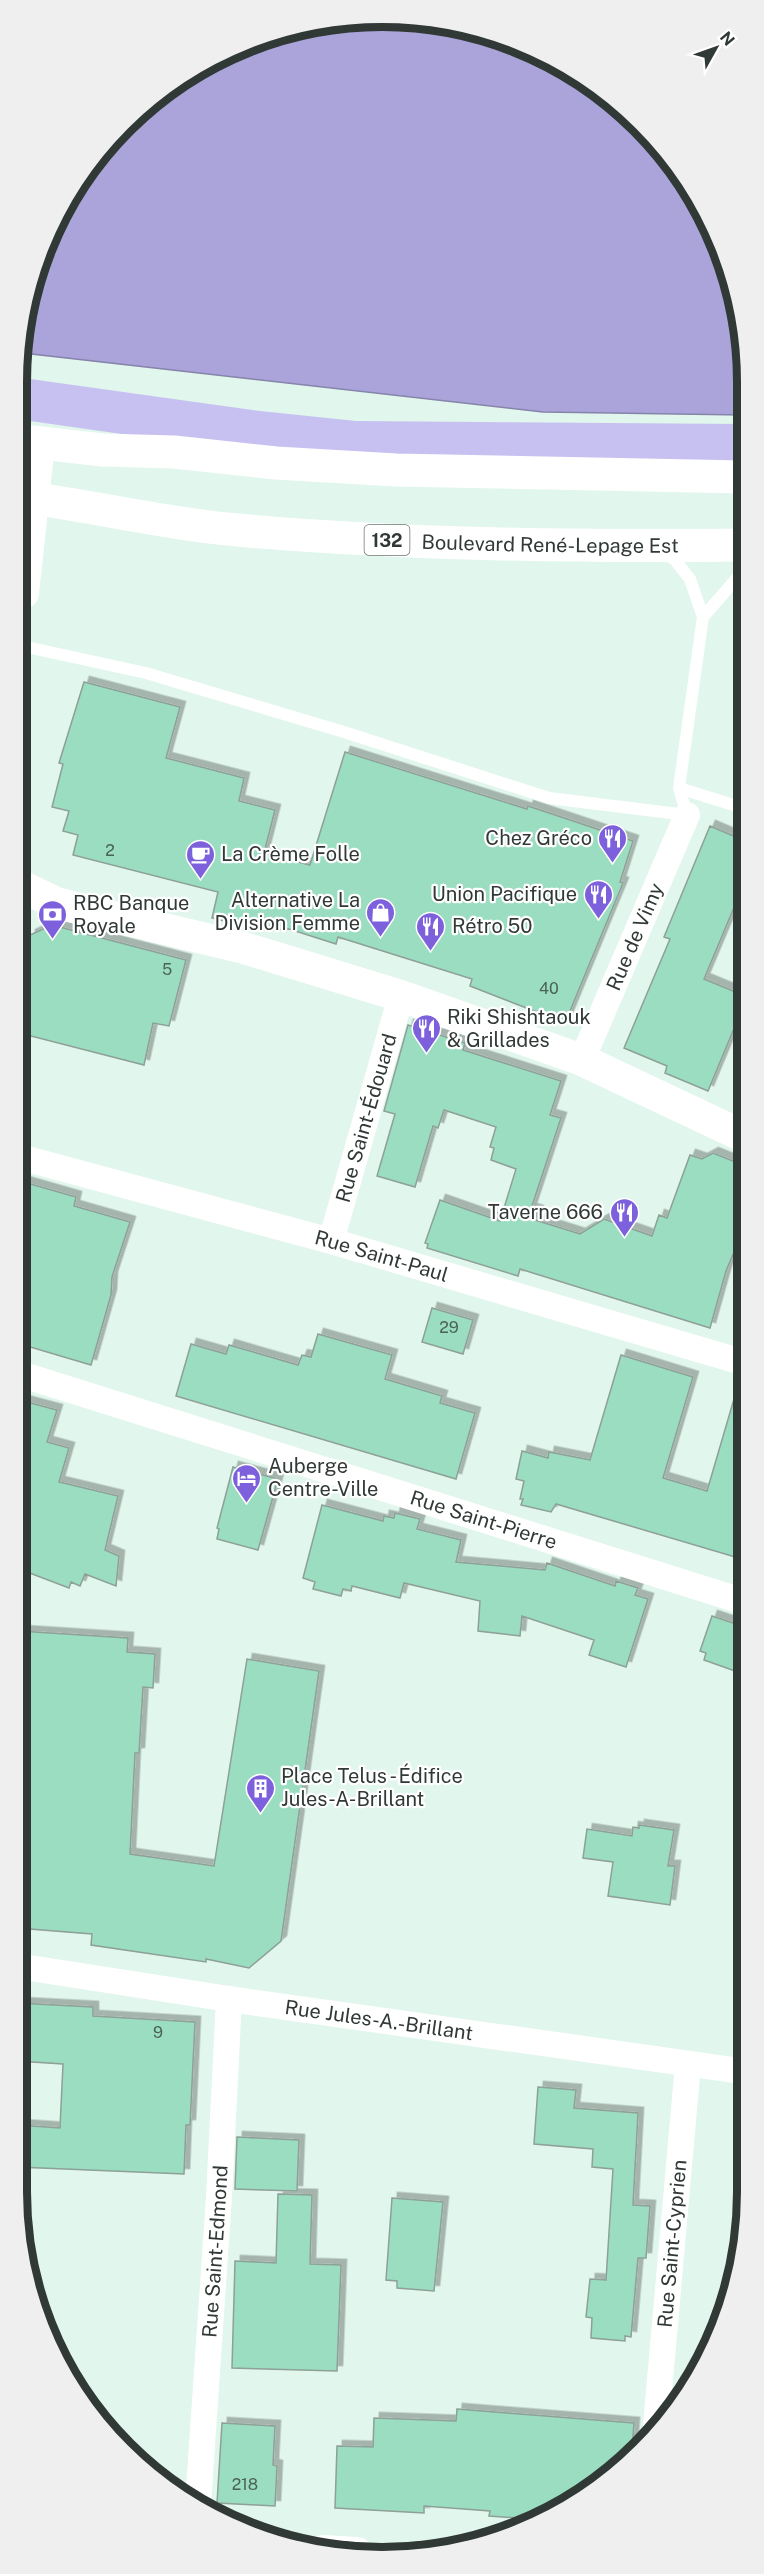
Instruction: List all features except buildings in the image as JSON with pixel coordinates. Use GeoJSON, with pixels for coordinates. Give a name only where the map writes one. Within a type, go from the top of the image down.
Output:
{"type":"FeatureCollection","features":[{"type":"Feature","properties":{"kind":"main road"},"geometry":{"type":"LineString","coordinates":[[31,442],[396,470],[737,477]]}},
{"type":"Feature","properties":{"kind":"main road","name":"Boulevard René-Lepage Est"},"geometry":{"type":"LineString","coordinates":[[28,498],[154,521],[247,531],[371,540],[737,545]]}},
{"type":"Feature","properties":{"kind":"street"},"geometry":{"type":"LineString","coordinates":[[27,514],[31,442]]}},
{"type":"Feature","properties":{"kind":"street","name":"Rue de Vimy"},"geometry":{"type":"LineString","coordinates":[[582,1060],[687,815]]}},
{"type":"Feature","properties":{"kind":"street"},"geometry":{"type":"LineString","coordinates":[[27,889],[56,903],[244,948],[401,996],[582,1060],[737,1133]]}},
{"type":"Feature","properties":{"kind":"street","name":"Rue Saint-Édouard"},"geometry":{"type":"LineString","coordinates":[[331,1241],[401,996]]}},
{"type":"Feature","properties":{"kind":"street","name":"Rue Saint-Paul"},"geometry":{"type":"LineString","coordinates":[[27,1159],[331,1241],[737,1361]]}},
{"type":"Feature","properties":{"kind":"street","name":"Rue Saint-Pierre"},"geometry":{"type":"LineString","coordinates":[[27,1376],[737,1599]]}},
{"type":"Feature","properties":{"kind":"street","name":"Rue Jules-A.-Brillant"},"geometry":{"type":"LineString","coordinates":[[27,1968],[229,1999],[737,2071]]}},
{"type":"Feature","properties":{"kind":"street","name":"Rue Saint-Edmond"},"geometry":{"type":"LineString","coordinates":[[199,2496],[219,2197],[229,1999]]}},
{"type":"Feature","properties":{"kind":"street","name":"Rue Saint-Cyprien"},"geometry":{"type":"LineString","coordinates":[[657,2417],[688,2064]]}},
{"type":"Feature","properties":{"kind":"lane"},"geometry":{"type":"LineString","coordinates":[[27,647],[146,673],[344,732],[549,798],[687,815],[679,788],[703,617],[690,579],[675,560],[653,545]]}},
{"type":"Feature","properties":{"kind":"lane"},"geometry":{"type":"LineString","coordinates":[[703,617],[737,578]]}},
{"type":"Feature","properties":{"kind":"lane"},"geometry":{"type":"LineString","coordinates":[[679,788],[737,806]]}},
{"type":"Feature","properties":{"kind":"shaded area"},"geometry":{"type":"Polygon","coordinates":[[[359,28],[428,30],[474,39],[518,54],[560,75],[616,115],[664,166],[689,204],[710,246],[725,290],[734,336],[737,415],[543,412],[28,354],[30,336],[46,268],[75,204],[115,148],[166,100],[225,64],[290,39],[359,28]]]}},
{"type":"Feature","properties":{"kind":"shaded area"},"geometry":{"type":"Polygon","coordinates":[[[27,379],[260,411],[356,421],[737,424],[737,463],[350,458],[136,436],[27,421],[27,379]]]}},
{"type":"Feature","properties":{"kind":"place","name":"Chez Gréco"},"geometry":{"type":"Point","coordinates":[613,864]}},
{"type":"Feature","properties":{"kind":"place","name":"La Crème Folle"},"geometry":{"type":"Point","coordinates":[200,880]}},
{"type":"Feature","properties":{"kind":"place","name":"Union Pacifique"},"geometry":{"type":"Point","coordinates":[598,920]}},
{"type":"Feature","properties":{"kind":"place","name":"Alternative La Division Femme"},"geometry":{"type":"Point","coordinates":[381,938]}},
{"type":"Feature","properties":{"kind":"place","name":"RBC Banque Royale"},"geometry":{"type":"Point","coordinates":[52,940]}},
{"type":"Feature","properties":{"kind":"place","name":"Rétro 50"},"geometry":{"type":"Point","coordinates":[431,952]}},
{"type":"Feature","properties":{"kind":"place","name":"Riki Shishtaouk & Grillades"},"geometry":{"type":"Point","coordinates":[426,1054]}},
{"type":"Feature","properties":{"kind":"place","name":"Taverne 666"},"geometry":{"type":"Point","coordinates":[624,1238]}},
{"type":"Feature","properties":{"kind":"place","name":"Auberge Centre-Ville"},"geometry":{"type":"Point","coordinates":[247,1504]}},
{"type":"Feature","properties":{"kind":"place","name":"Place Telus - Édifice Jules-A-Brillant"},"geometry":{"type":"Point","coordinates":[260,1814]}}]}
